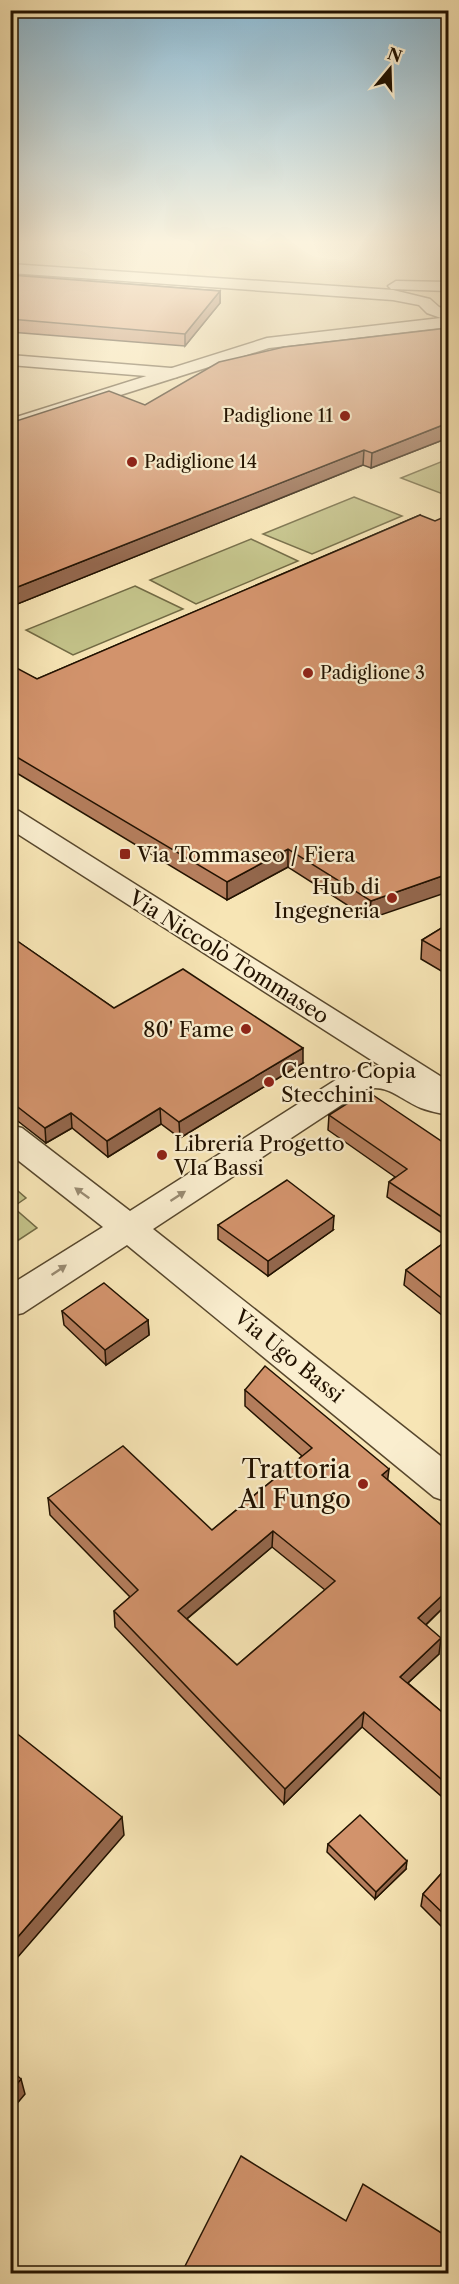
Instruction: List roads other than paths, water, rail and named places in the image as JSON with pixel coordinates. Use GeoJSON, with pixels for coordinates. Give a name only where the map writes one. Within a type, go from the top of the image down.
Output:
{"type":"FeatureCollection","features":[{"type":"Feature","properties":{"kind":"street"},"geometry":{"type":"LineString","coordinates":[[10,425],[243,351]]}},
{"type":"Feature","properties":{"kind":"street"},"geometry":{"type":"LineString","coordinates":[[10,360],[171,373]]}},
{"type":"Feature","properties":{"kind":"street","name":"Via Niccolò Tommaseo"},"geometry":{"type":"LineString","coordinates":[[10,817],[448,1095]]}},
{"type":"Feature","properties":{"kind":"street"},"geometry":{"type":"LineString","coordinates":[[10,1303],[353,1083],[370,1076],[399,1082],[431,1100],[448,1104]]}},
{"type":"Feature","properties":{"kind":"street","name":"Via Ugo Bassi"},"geometry":{"type":"LineString","coordinates":[[10,1136],[129,1228],[448,1485]]}},
{"type":"Feature","properties":{"kind":"place","name":"Padiglione 11"},"geometry":{"type":"Point","coordinates":[345,416]}},
{"type":"Feature","properties":{"kind":"place","name":"Padiglione 14"},"geometry":{"type":"Point","coordinates":[132,462]}},
{"type":"Feature","properties":{"kind":"place","name":"Padiglione 3"},"geometry":{"type":"Point","coordinates":[308,673]}},
{"type":"Feature","properties":{"kind":"place","name":"Via Tommaseo / Fiera"},"geometry":{"type":"Point","coordinates":[125,854]}},
{"type":"Feature","properties":{"kind":"place","name":"Hub di Ingegneria"},"geometry":{"type":"Point","coordinates":[392,898]}},
{"type":"Feature","properties":{"kind":"place","name":"80' Fame"},"geometry":{"type":"Point","coordinates":[246,1029]}},
{"type":"Feature","properties":{"kind":"place","name":"Centro Copia Stecchini"},"geometry":{"type":"Point","coordinates":[269,1082]}},
{"type":"Feature","properties":{"kind":"place","name":"Libreria Progetto VIa Bassi"},"geometry":{"type":"Point","coordinates":[162,1155]}},
{"type":"Feature","properties":{"kind":"place","name":"Trattoria Al Fungo"},"geometry":{"type":"Point","coordinates":[363,1484]}}]}
